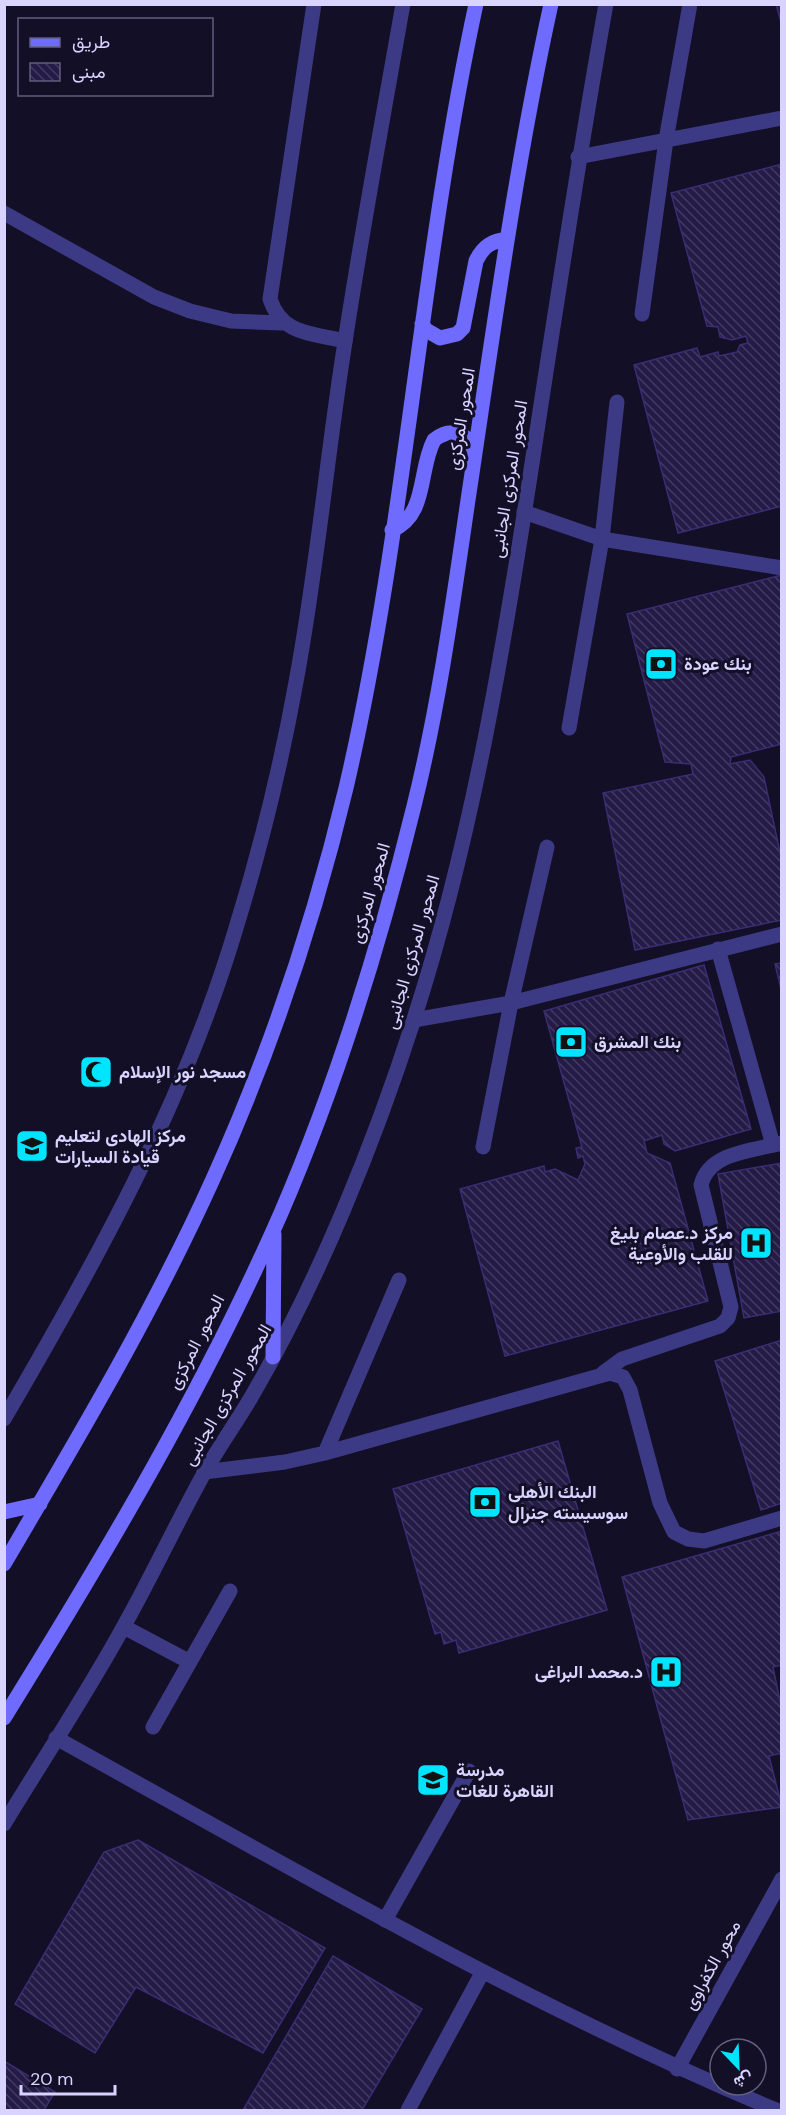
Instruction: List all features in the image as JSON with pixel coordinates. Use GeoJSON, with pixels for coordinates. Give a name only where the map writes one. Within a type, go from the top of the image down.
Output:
{"type":"FeatureCollection","features":[{"type":"Feature","properties":{"kind":"main road"},"geometry":{"type":"LineString","coordinates":[[4,1564],[153,1302],[213,1179],[267,1049],[311,916],[346,787],[374,644],[449,139],[476,4]]}},
{"type":"Feature","properties":{"kind":"main road","name":"المحور المركزى"},"geometry":{"type":"LineString","coordinates":[[4,1718],[106,1555],[218,1346],[274,1227],[333,1078],[378,941],[415,804],[445,659],[507,239],[530,102],[551,4]]}},
{"type":"Feature","properties":{"kind":"main road"},"geometry":{"type":"LineString","coordinates":[[422,324],[426,330],[440,338],[449,338],[463,328],[476,261],[480,252],[496,240],[507,239]]}},
{"type":"Feature","properties":{"kind":"main road"},"geometry":{"type":"LineString","coordinates":[[392,530],[401,526],[412,515],[434,440],[448,432],[458,433],[472,444],[475,452]]}},
{"type":"Feature","properties":{"kind":"main road"},"geometry":{"type":"LineString","coordinates":[[273,1357],[274,1227]]}},
{"type":"Feature","properties":{"kind":"main road"},"geometry":{"type":"LineString","coordinates":[[4,1512],[40,1504]]}},
{"type":"Feature","properties":{"kind":"street"},"geometry":{"type":"LineString","coordinates":[[314,4],[270,299],[275,314],[282,323],[291,328],[345,341]]}},
{"type":"Feature","properties":{"kind":"street"},"geometry":{"type":"LineString","coordinates":[[4,1419],[80,1289],[140,1174],[192,1054],[235,932],[271,807],[297,679],[345,341],[403,4]]}},
{"type":"Feature","properties":{"kind":"street","name":"المحور المركزى الجانبى"},"geometry":{"type":"LineString","coordinates":[[4,1824],[124,1628],[204,1473],[273,1357],[314,1275],[365,1154],[414,1020],[447,905],[478,779],[524,512],[578,157],[606,4]]}},
{"type":"Feature","properties":{"kind":"street"},"geometry":{"type":"LineString","coordinates":[[642,314],[666,140],[690,4]]}},
{"type":"Feature","properties":{"kind":"street"},"geometry":{"type":"LineString","coordinates":[[578,157],[782,118]]}},
{"type":"Feature","properties":{"kind":"street"},"geometry":{"type":"LineString","coordinates":[[4,213],[154,297],[190,311],[231,321],[282,323]]}},
{"type":"Feature","properties":{"kind":"street"},"geometry":{"type":"LineString","coordinates":[[569,728],[602,539],[617,402]]}},
{"type":"Feature","properties":{"kind":"street"},"geometry":{"type":"LineString","coordinates":[[524,512],[602,539],[782,568]]}},
{"type":"Feature","properties":{"kind":"street"},"geometry":{"type":"LineString","coordinates":[[483,1147],[511,1003],[547,847]]}},
{"type":"Feature","properties":{"kind":"street"},"geometry":{"type":"LineString","coordinates":[[414,1020],[511,1003],[782,934]]}},
{"type":"Feature","properties":{"kind":"street"},"geometry":{"type":"LineString","coordinates":[[603,1373],[622,1359],[720,1326],[728,1318],[731,1307],[701,1185],[704,1173],[713,1163],[726,1157],[777,1144],[718,949]]}},
{"type":"Feature","properties":{"kind":"street"},"geometry":{"type":"LineString","coordinates":[[324,1453],[399,1280]]}},
{"type":"Feature","properties":{"kind":"street"},"geometry":{"type":"LineString","coordinates":[[204,1473],[285,1462],[324,1453],[603,1373],[617,1374],[627,1383],[660,1503],[674,1532],[688,1539],[704,1541],[782,1518]]}},
{"type":"Feature","properties":{"kind":"street"},"geometry":{"type":"LineString","coordinates":[[153,1727],[230,1591]]}},
{"type":"Feature","properties":{"kind":"street"},"geometry":{"type":"LineString","coordinates":[[124,1628],[190,1662]]}},
{"type":"Feature","properties":{"kind":"street"},"geometry":{"type":"LineString","coordinates":[[56,1738],[482,1973],[677,2069],[776,2110]]}},
{"type":"Feature","properties":{"kind":"street"},"geometry":{"type":"LineString","coordinates":[[385,1920],[469,1771]]}},
{"type":"Feature","properties":{"kind":"street","name":"محور الكفراوى"},"geometry":{"type":"LineString","coordinates":[[677,2069],[782,1879]]}},
{"type":"Feature","properties":{"kind":"street"},"geometry":{"type":"LineString","coordinates":[[408,2110],[482,1973]]}},
{"type":"Feature","properties":{"kind":"building"},"geometry":{"type":"Polygon","coordinates":[[[776,4],[782,4],[782,26],[776,4]]]}},
{"type":"Feature","properties":{"kind":"building"},"geometry":{"type":"Polygon","coordinates":[[[782,164],[782,506],[678,533],[634,365],[697,348],[700,357],[718,352],[719,356],[737,352],[740,345],[748,343],[746,336],[732,340],[720,337],[718,327],[707,326],[671,193],[782,164]]]}},
{"type":"Feature","properties":{"kind":"building"},"geometry":{"type":"Polygon","coordinates":[[[782,575],[782,744],[731,757],[730,764],[750,760],[764,777],[782,862],[782,920],[635,950],[603,793],[693,774],[691,764],[665,762],[627,614],[782,575]]]}},
{"type":"Feature","properties":{"kind":"building"},"geometry":{"type":"Polygon","coordinates":[[[782,963],[782,993],[775,964],[782,963]]]}},
{"type":"Feature","properties":{"kind":"building"},"geometry":{"type":"Polygon","coordinates":[[[704,965],[751,1129],[675,1151],[664,1144],[662,1135],[644,1141],[647,1153],[670,1163],[708,1301],[505,1356],[460,1189],[544,1166],[545,1172],[555,1169],[578,1180],[585,1164],[583,1156],[578,1158],[576,1148],[582,1147],[544,1011],[704,965]]]}},
{"type":"Feature","properties":{"kind":"building","name":"مركز د.عصام بليغ للقلب والأوعية"},"geometry":{"type":"Polygon","coordinates":[[[782,1163],[782,1311],[744,1318],[718,1174],[782,1163]]]}},
{"type":"Feature","properties":{"kind":"building"},"geometry":{"type":"Polygon","coordinates":[[[782,1340],[782,1503],[761,1510],[715,1361],[782,1340]]]}},
{"type":"Feature","properties":{"kind":"building"},"geometry":{"type":"Polygon","coordinates":[[[558,1441],[607,1610],[459,1653],[456,1640],[444,1644],[441,1632],[435,1634],[393,1489],[558,1441]]]}},
{"type":"Feature","properties":{"kind":"building"},"geometry":{"type":"Polygon","coordinates":[[[782,1531],[782,1665],[773,1667],[782,1711],[782,1753],[769,1756],[782,1807],[688,1820],[622,1577],[782,1531]]]}},
{"type":"Feature","properties":{"kind":"building"},"geometry":{"type":"Polygon","coordinates":[[[138,1840],[325,1948],[263,2053],[136,1987],[95,2053],[15,2004],[104,1852],[138,1840]]]}},
{"type":"Feature","properties":{"kind":"building"},"geometry":{"type":"Polygon","coordinates":[[[333,1956],[422,2009],[362,2110],[243,2110],[333,1956]]]}},
{"type":"Feature","properties":{"kind":"building"},"geometry":{"type":"Polygon","coordinates":[[[4,2061],[55,2092],[44,2110],[4,2110],[4,2061]]]}},
{"type":"Feature","properties":{"kind":"place","name":"بنك عودة"},"geometry":{"type":"Point","coordinates":[661,664]}},
{"type":"Feature","properties":{"kind":"place","name":"بنك المشرق"},"geometry":{"type":"Point","coordinates":[571,1042]}},
{"type":"Feature","properties":{"kind":"place","name":"مسجد نور الإسلام"},"geometry":{"type":"Point","coordinates":[96,1072]}},
{"type":"Feature","properties":{"kind":"place","name":"مركز الهادى لتعليم قيادة السيارات"},"geometry":{"type":"Point","coordinates":[32,1146]}},
{"type":"Feature","properties":{"kind":"place","name":"مركز د.عصام بليغ للقلب والأوعية"},"geometry":{"type":"Point","coordinates":[756,1243]}},
{"type":"Feature","properties":{"kind":"place","name":"البنك الأهلى سوسيسته جنرال"},"geometry":{"type":"Point","coordinates":[485,1502]}},
{"type":"Feature","properties":{"kind":"place","name":"د.محمد البراغى"},"geometry":{"type":"Point","coordinates":[666,1672]}},
{"type":"Feature","properties":{"kind":"place","name":"مدرسة القاهرة للغات"},"geometry":{"type":"Point","coordinates":[433,1780]}}]}
